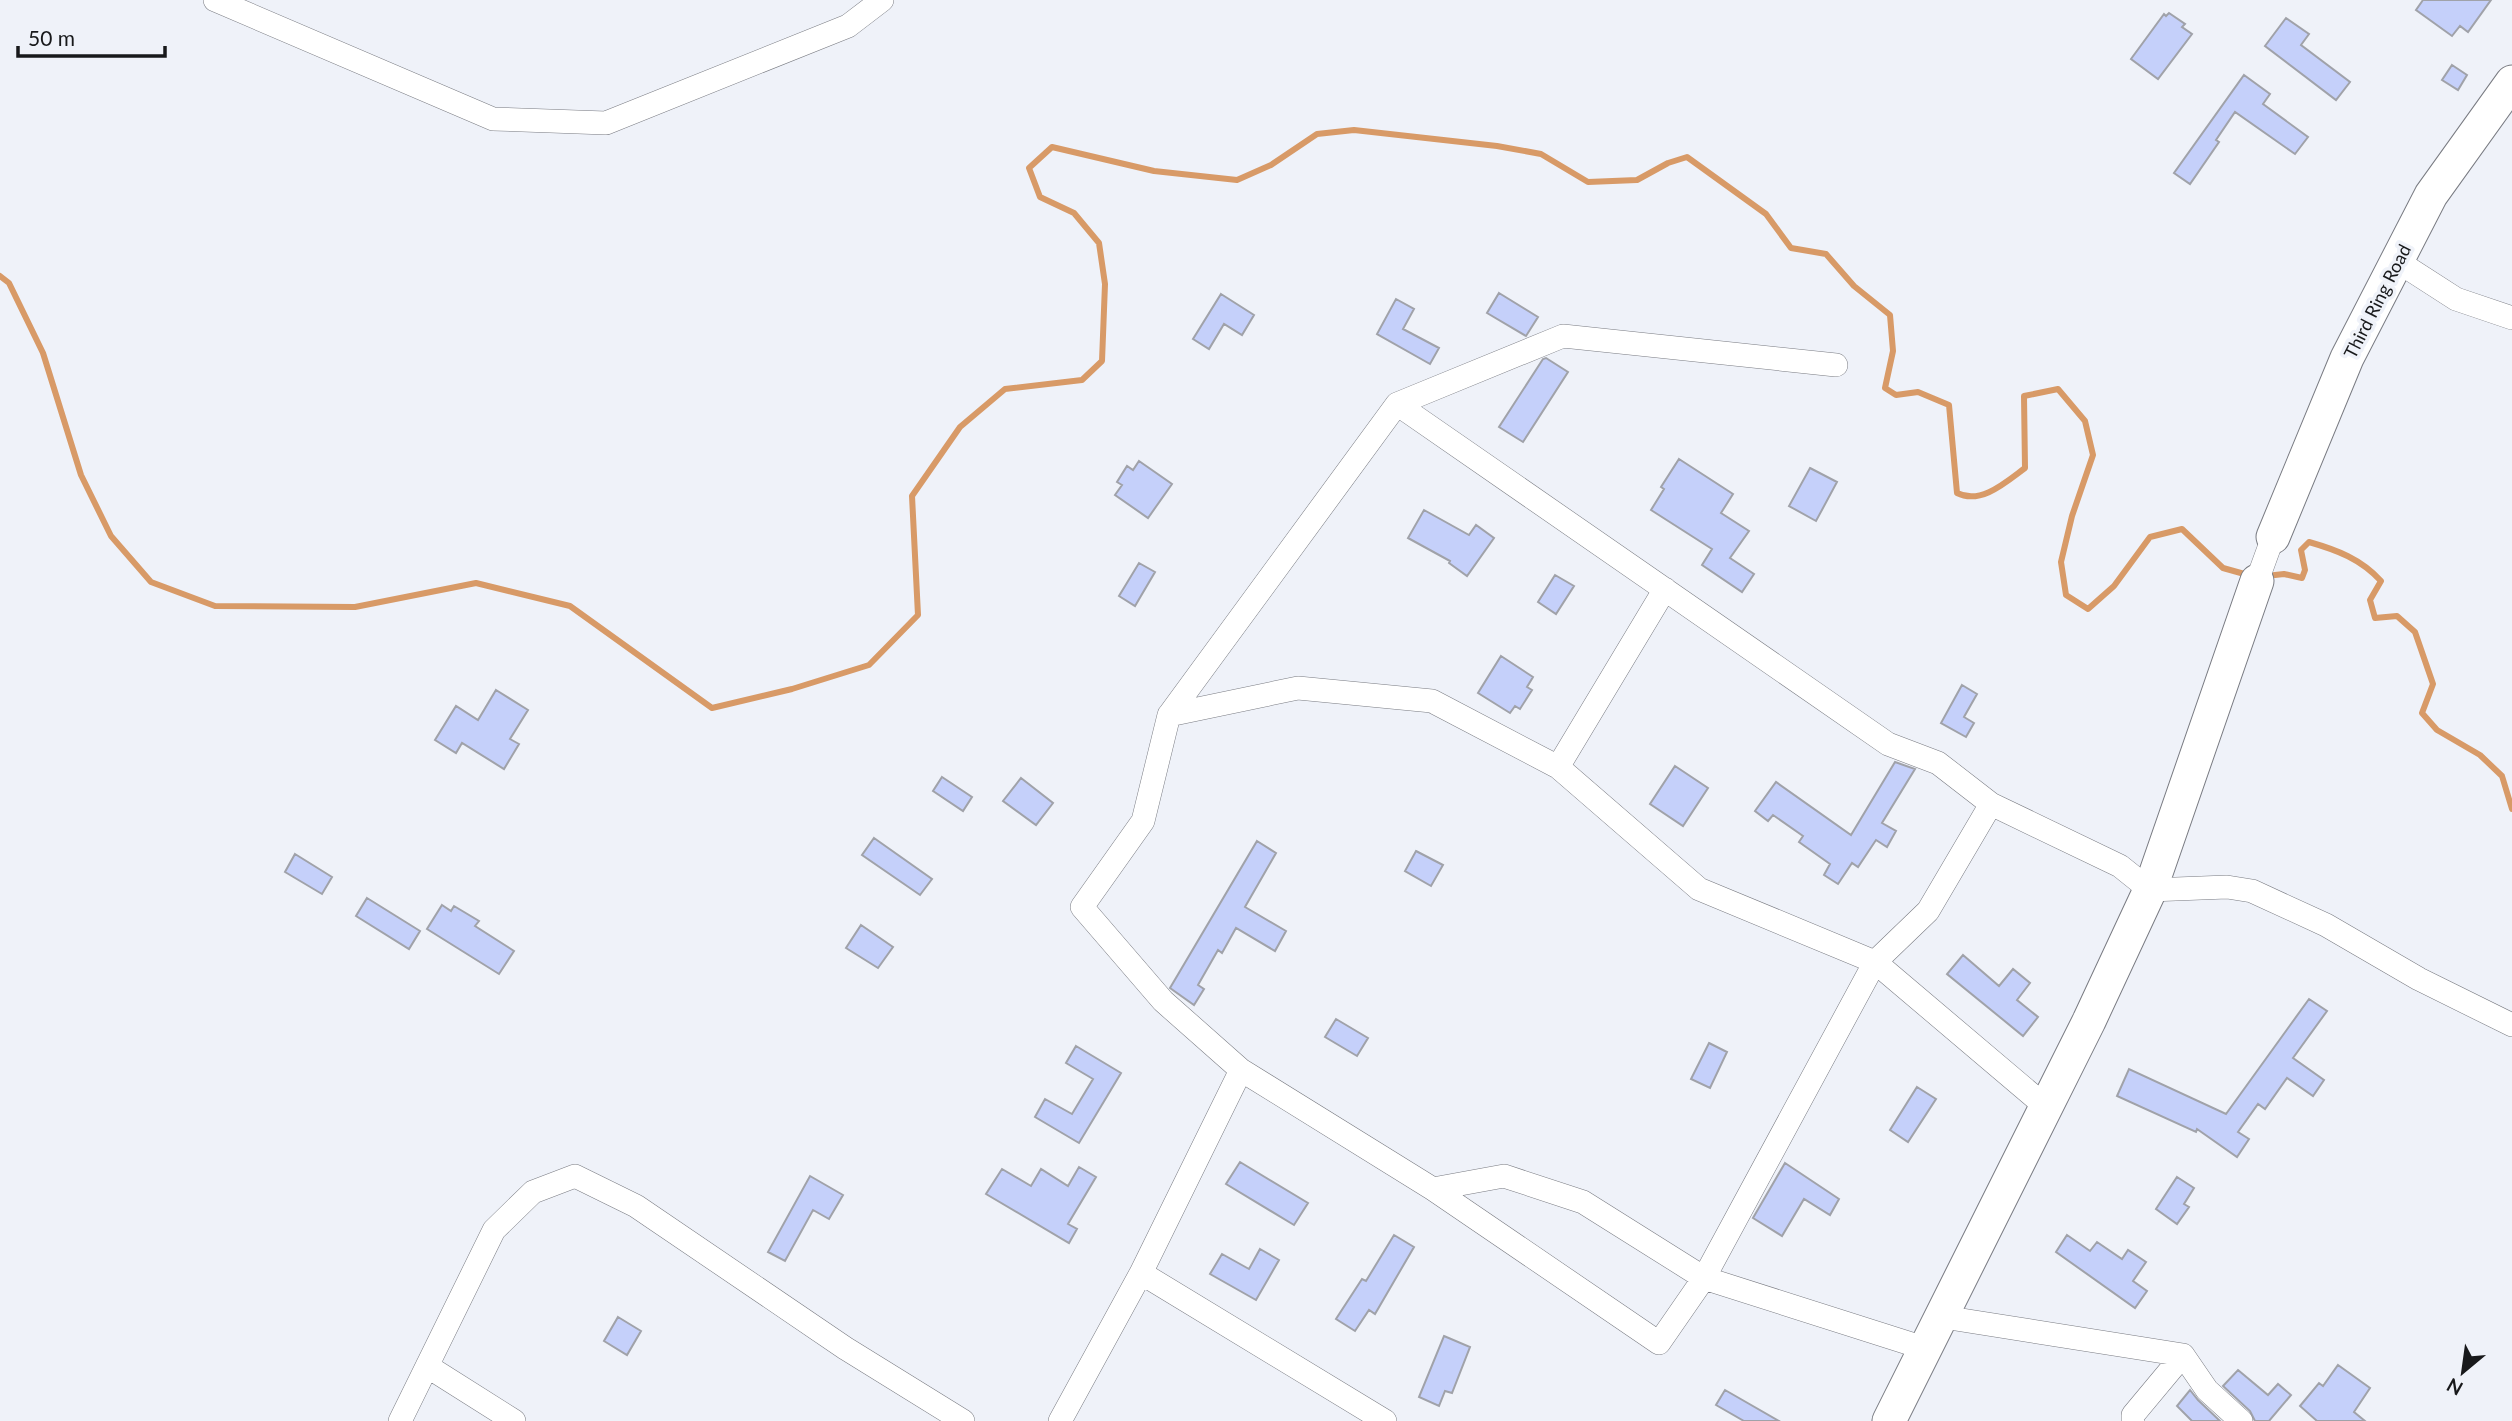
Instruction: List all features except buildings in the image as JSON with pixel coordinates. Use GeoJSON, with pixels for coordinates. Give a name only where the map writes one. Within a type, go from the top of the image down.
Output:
{"type":"FeatureCollection","features":[{"type":"Feature","properties":{"kind":"street"},"geometry":{"type":"LineString","coordinates":[[215,0],[493,119],[606,123],[848,26],[882,0]]}},
{"type":"Feature","properties":{"kind":"street","name":"Third Ring Road"},"geometry":{"type":"LineString","coordinates":[[2273,537],[2347,358],[2431,195],[2512,82]]}},
{"type":"Feature","properties":{"kind":"street"},"geometry":{"type":"LineString","coordinates":[[2397,261],[2456,299],[2512,318]]}},
{"type":"Feature","properties":{"kind":"street"},"geometry":{"type":"LineString","coordinates":[[1836,365],[1563,336],[1396,404],[1169,715],[1143,821],[1082,907],[1163,1001],[1241,1070],[1433,1189],[1659,1343],[1703,1278],[1875,962],[1928,911],[1991,804]]}},
{"type":"Feature","properties":{"kind":"street"},"geometry":{"type":"LineString","coordinates":[[1396,404],[1888,744],[1938,763],[1991,804],[2120,866],[2150,890],[2227,887],[2252,891],[2326,925],[2419,979],[2512,1025]]}},
{"type":"Feature","properties":{"kind":"street"},"geometry":{"type":"LineString","coordinates":[[1889,1421],[2089,1021],[2150,890],[2273,537]]}},
{"type":"Feature","properties":{"kind":"street"},"geometry":{"type":"LineString","coordinates":[[1558,767],[1665,589]]}},
{"type":"Feature","properties":{"kind":"street"},"geometry":{"type":"LineString","coordinates":[[1169,715],[1298,688],[1432,701],[1558,767],[1699,888],[1875,962],[2045,1106]]}},
{"type":"Feature","properties":{"kind":"street"},"geometry":{"type":"LineString","coordinates":[[1060,1421],[1141,1273],[1241,1070]]}},
{"type":"Feature","properties":{"kind":"street"},"geometry":{"type":"LineString","coordinates":[[400,1421],[494,1230],[533,1192],[575,1176],[636,1206],[845,1348],[963,1421]]}},
{"type":"Feature","properties":{"kind":"street"},"geometry":{"type":"LineString","coordinates":[[1433,1189],[1504,1177],[1543,1189],[1583,1202],[1703,1278],[1927,1349]]}},
{"type":"Feature","properties":{"kind":"street"},"geometry":{"type":"LineString","coordinates":[[1141,1273],[1385,1421]]}},
{"type":"Feature","properties":{"kind":"street"},"geometry":{"type":"LineString","coordinates":[[1943,1317],[2183,1355],[2207,1390],[2241,1421]]}},
{"type":"Feature","properties":{"kind":"street"},"geometry":{"type":"LineString","coordinates":[[2133,1421],[2133,1415],[2183,1355]]}},
{"type":"Feature","properties":{"kind":"street"},"geometry":{"type":"LineString","coordinates":[[427,1366],[514,1421]]}},
{"type":"Feature","properties":{"kind":"waterway"},"geometry":{"type":"LineString","coordinates":[[0,276],[9,283],[43,353],[81,475],[111,536],[151,582],[215,606],[355,607],[476,583],[570,606],[712,708],[792,689],[869,665],[918,615],[912,496],[960,427],[1005,389],[1082,380],[1102,361],[1105,284],[1099,243],[1074,213],[1040,197],[1029,168],[1052,147],[1154,171],[1237,180],[1271,165],[1317,134],[1354,130],[1497,146],[1541,154],[1588,182],[1637,180],[1668,163],[1687,157],[1766,214],[1791,248],[1826,254],[1854,286],[1890,315],[1893,351],[1885,388],[1896,395],[1918,392],[1949,405],[1957,493],[1966,496],[1984,494],[2025,468],[2024,396],[2058,389],[2085,421],[2093,455],[2072,516],[2061,562],[2066,595],[2088,609],[2114,586],[2150,537],[2182,529],[2223,568],[2248,575]]}},
{"type":"Feature","properties":{"kind":"waterway"},"geometry":{"type":"LineString","coordinates":[[2266,576],[2284,574],[2302,578],[2305,570],[2301,550],[2309,542],[2348,556],[2373,573],[2381,581],[2370,600],[2375,618],[2397,616],[2415,632],[2433,684],[2422,713],[2437,730],[2480,755],[2502,776],[2512,809]]}}]}
